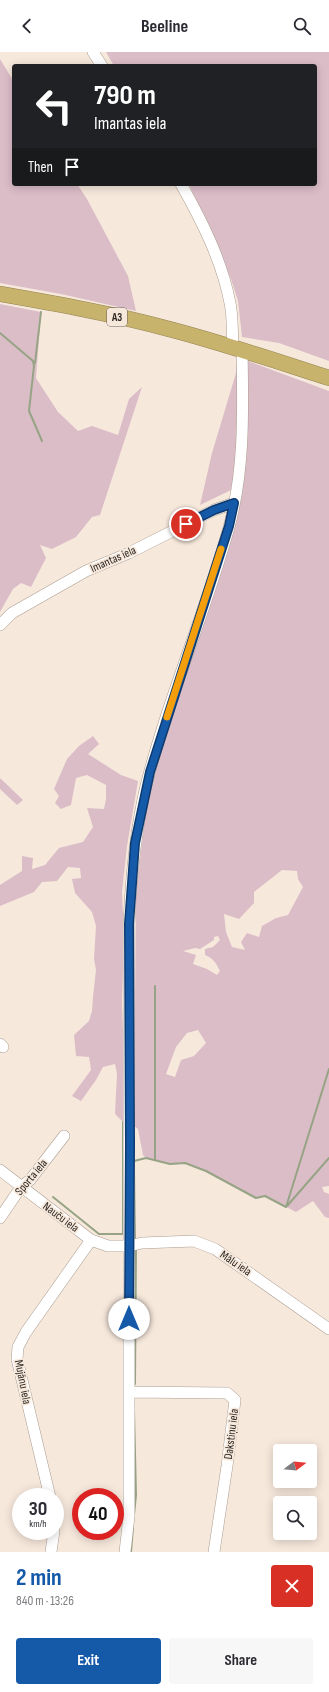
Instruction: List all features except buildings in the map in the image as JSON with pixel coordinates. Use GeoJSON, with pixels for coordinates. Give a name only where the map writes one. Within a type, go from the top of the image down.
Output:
{"type":"FeatureCollection","features":[{"type":"Feature","properties":{"kind":"highway","name":"A3"},"geometry":{"type":"LineString","coordinates":[[0,294],[168,328],[237,348],[329,378]]}},
{"type":"Feature","properties":{"kind":"street"},"geometry":{"type":"LineString","coordinates":[[93,52],[101,64]]}},
{"type":"Feature","properties":{"kind":"street"},"geometry":{"type":"LineString","coordinates":[[125,1552],[129,1516],[129,924],[135,843],[150,772],[229,526],[242,451],[243,410],[231,304],[218,262],[198,214],[182,186]]}},
{"type":"Feature","properties":{"kind":"street","name":"Imantas iela"},"geometry":{"type":"LineString","coordinates":[[0,625],[12,613],[86,571],[129,553],[214,510],[234,503]]}},
{"type":"Feature","properties":{"kind":"street","name":"Sporta iela"},"geometry":{"type":"LineString","coordinates":[[0,1218],[21,1187],[30,1180],[64,1136]]}},
{"type":"Feature","properties":{"kind":"street","name":"Nauču iela"},"geometry":{"type":"LineString","coordinates":[[0,1170],[91,1240],[108,1246],[129,1246]]}},
{"type":"Feature","properties":{"kind":"street","name":"Mujānu iela"},"geometry":{"type":"LineString","coordinates":[[48,1488],[17,1359],[18,1347],[26,1332],[91,1240]]}},
{"type":"Feature","properties":{"kind":"street","name":"Mālu iela"},"geometry":{"type":"LineString","coordinates":[[129,1246],[142,1242],[194,1241],[215,1249],[329,1329]]}},
{"type":"Feature","properties":{"kind":"street","name":"Dakstiņu iela"},"geometry":{"type":"LineString","coordinates":[[128,1392],[227,1393],[235,1400],[214,1552]]}},
{"type":"Feature","properties":{"kind":"street"},"geometry":{"type":"LineString","coordinates":[[51,1552],[53,1540]]}},
{"type":"Feature","properties":{"kind":"shaded area"},"geometry":{"type":"Polygon","coordinates":[[[106,52],[329,52],[329,361],[279,343],[242,337],[238,301],[231,279],[190,186],[317,186],[317,64],[113,64],[106,52]]]}},
{"type":"Feature","properties":{"kind":"shaded area"},"geometry":{"type":"Polygon","coordinates":[[[0,59],[12,79],[12,186],[78,186],[87,199],[128,276],[136,311],[61,294],[0,283],[0,59]]]}},
{"type":"Feature","properties":{"kind":"shaded area"},"geometry":{"type":"Polygon","coordinates":[[[0,304],[41,312],[36,378],[58,412],[78,431],[92,426],[118,435],[129,399],[142,387],[100,515],[92,517],[76,537],[52,549],[40,545],[46,558],[31,587],[21,583],[13,589],[0,612],[0,304]]]}},
{"type":"Feature","properties":{"kind":"shaded area"},"geometry":{"type":"Polygon","coordinates":[[[248,361],[329,391],[329,1186],[322,1187],[324,1192],[329,1194],[329,1218],[325,1217],[313,1201],[296,1212],[265,1196],[256,1198],[206,1171],[185,1163],[170,1164],[146,1158],[143,1155],[138,1129],[134,1126],[136,894],[149,785],[238,503],[248,361]],[[282,870],[254,892],[254,903],[239,919],[224,914],[226,932],[232,947],[245,950],[241,942],[247,933],[259,937],[262,926],[276,918],[288,915],[303,887],[298,879],[297,871],[282,870]],[[218,936],[214,937],[214,940],[200,949],[195,948],[183,951],[196,955],[193,964],[207,969],[217,975],[220,971],[217,966],[213,960],[205,955],[205,949],[213,947],[220,940],[218,936]],[[198,1030],[187,1033],[176,1047],[166,1074],[175,1077],[181,1060],[194,1056],[206,1043],[198,1030]]]}},
{"type":"Feature","properties":{"kind":"shaded area"},"geometry":{"type":"Polygon","coordinates":[[[238,362],[236,463],[231,490],[200,505],[212,453],[236,373],[236,364],[238,362]]]}},
{"type":"Feature","properties":{"kind":"shaded area"},"geometry":{"type":"Polygon","coordinates":[[[93,736],[99,744],[88,754],[121,775],[138,781],[127,846],[122,892],[124,939],[122,1004],[124,1056],[123,1122],[115,1114],[117,1074],[115,1064],[103,1067],[81,1101],[72,1096],[91,1070],[89,1057],[76,1056],[74,1035],[89,1021],[92,1011],[96,970],[94,959],[96,926],[92,912],[75,893],[72,879],[81,878],[80,868],[68,867],[57,881],[42,882],[34,892],[0,906],[0,885],[22,871],[22,856],[33,858],[32,869],[45,865],[59,848],[83,842],[93,827],[87,808],[104,809],[106,785],[87,775],[76,778],[71,805],[61,809],[55,803],[59,796],[54,789],[67,759],[79,746],[93,736]]]}},
{"type":"Feature","properties":{"kind":"shaded area"},"geometry":{"type":"Polygon","coordinates":[[[0,778],[23,800],[17,805],[0,789],[0,778]]]}},
{"type":"Feature","properties":{"kind":"waterway"},"geometry":{"type":"LineString","coordinates":[[35,363],[41,312]]}},
{"type":"Feature","properties":{"kind":"waterway"},"geometry":{"type":"LineString","coordinates":[[0,333],[33,361],[34,366],[29,411],[42,441]]}},
{"type":"Feature","properties":{"kind":"waterway"},"geometry":{"type":"LineString","coordinates":[[155,986],[155,1160]]}},
{"type":"Feature","properties":{"kind":"waterway"},"geometry":{"type":"LineString","coordinates":[[286,1207],[329,1069]]}},
{"type":"Feature","properties":{"kind":"waterway"},"geometry":{"type":"LineString","coordinates":[[53,1197],[99,1234],[123,1234],[123,1122]]}},
{"type":"Feature","properties":{"kind":"waterway"},"geometry":{"type":"LineString","coordinates":[[134,1163],[134,1161],[146,1158],[170,1164],[185,1163],[206,1171],[256,1198],[265,1196],[286,1207]]}},
{"type":"Feature","properties":{"kind":"waterway"},"geometry":{"type":"LineString","coordinates":[[287,1206],[329,1158]]}},
{"type":"Feature","properties":{"kind":"waterway"},"geometry":{"type":"LineString","coordinates":[[134,1170],[135,1239]]}},
{"type":"Feature","properties":{"kind":"waterway"},"geometry":{"type":"LineString","coordinates":[[135,1384],[136,1249]]}},
{"type":"Feature","properties":{"kind":"waterway"},"geometry":{"type":"LineString","coordinates":[[134,1411],[136,1495],[134,1515]]}},
{"type":"Feature","properties":{"kind":"waterway"},"geometry":{"type":"LineString","coordinates":[[131,1552],[133,1527]]}},
{"type":"Feature","properties":{"kind":"slow traffic"},"geometry":{"type":"LineString","coordinates":[[167,717],[221,549]]}},
{"type":"Feature","properties":{"kind":"route"},"geometry":{"type":"LineString","coordinates":[[129,1319],[129,924],[135,843],[138,821],[150,772],[229,526],[234,503],[214,510],[186,524]]}}]}
